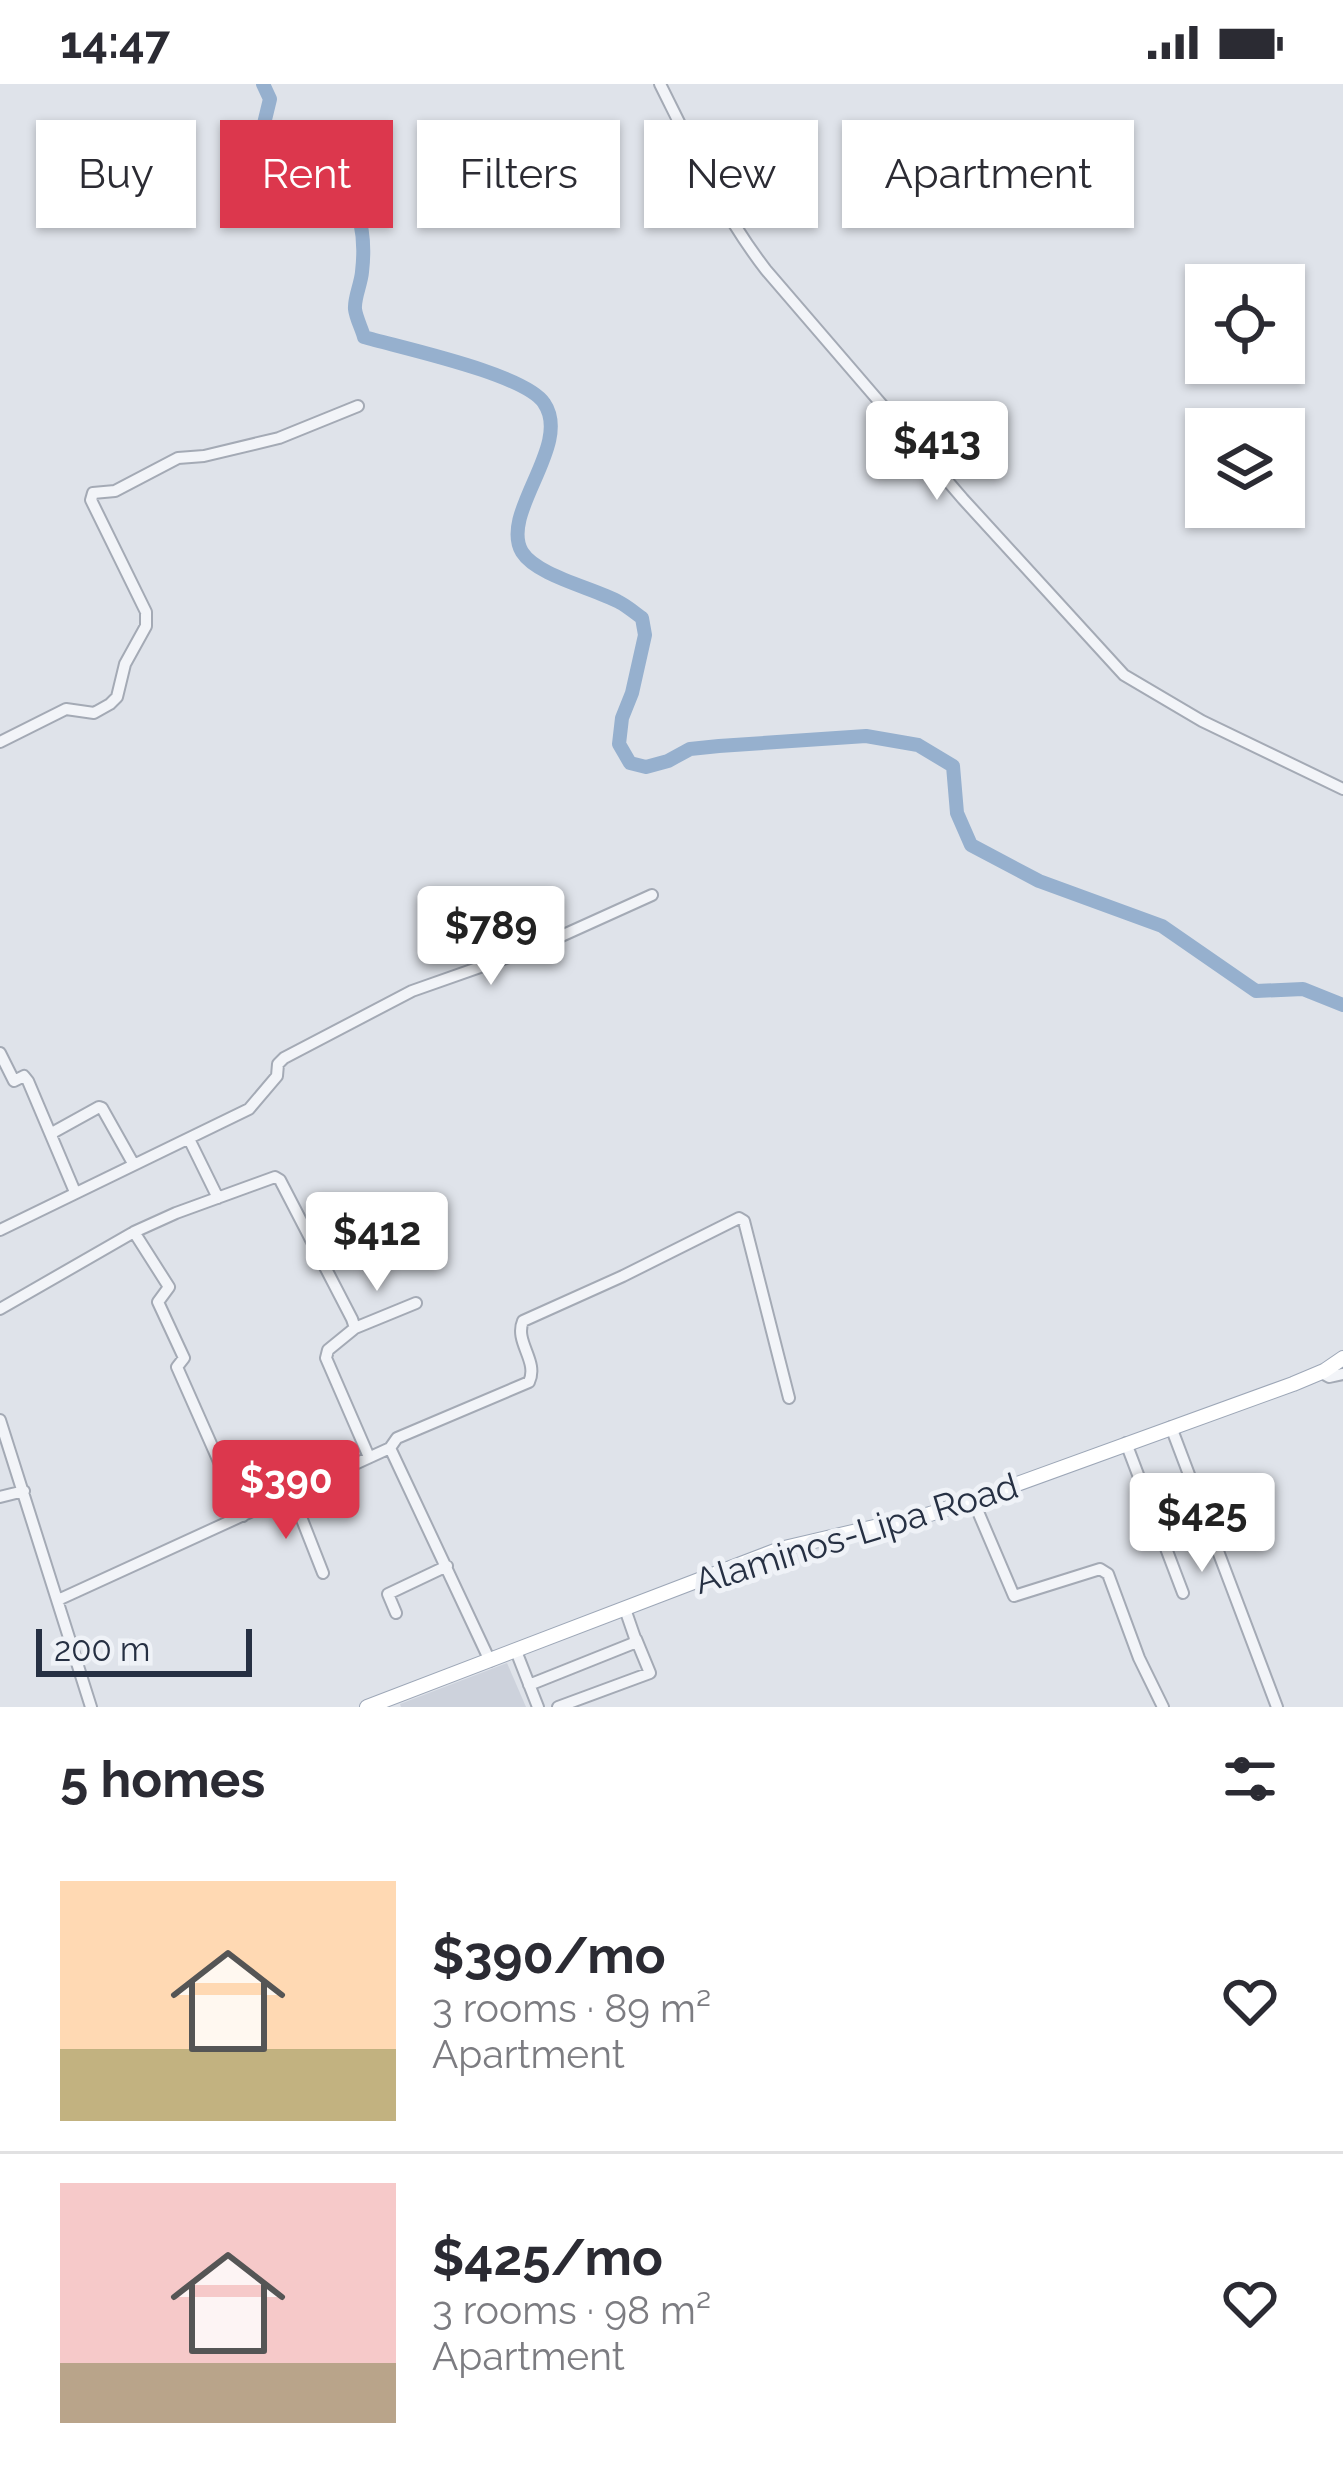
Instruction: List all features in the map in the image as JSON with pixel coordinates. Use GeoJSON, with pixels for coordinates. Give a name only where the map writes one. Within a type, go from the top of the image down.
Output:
{"type":"FeatureCollection","features":[{"type":"Feature","properties":{"kind":"main road","name":"Alaminos-Lipa Road"},"geometry":{"type":"LineString","coordinates":[[367,1707],[780,1549],[973,1500],[1320,1372],[1343,1358]]}},
{"type":"Feature","properties":{"kind":"street"},"geometry":{"type":"LineString","coordinates":[[660,84],[740,237],[963,499],[1124,675],[1202,721],[1343,789]]}},
{"type":"Feature","properties":{"kind":"street"},"geometry":{"type":"LineString","coordinates":[[0,742],[66,710],[94,713],[110,704],[146,626],[146,612],[91,500],[93,493],[115,491],[178,458],[279,438],[358,406]]}},
{"type":"Feature","properties":{"kind":"street"},"geometry":{"type":"LineString","coordinates":[[0,1230],[249,1109],[277,1076],[284,1058],[358,1018],[412,991],[537,947],[652,896]]}},
{"type":"Feature","properties":{"kind":"street"},"geometry":{"type":"LineString","coordinates":[[0,1053],[14,1081],[24,1076],[28,1082],[75,1192]]}},
{"type":"Feature","properties":{"kind":"street"},"geometry":{"type":"LineString","coordinates":[[52,1133],[102,1108],[134,1165]]}},
{"type":"Feature","properties":{"kind":"street"},"geometry":{"type":"LineString","coordinates":[[189,1139],[218,1198]]}},
{"type":"Feature","properties":{"kind":"street"},"geometry":{"type":"LineString","coordinates":[[0,1309],[134,1232],[268,1178],[280,1180],[355,1328]]}},
{"type":"Feature","properties":{"kind":"street"},"geometry":{"type":"LineString","coordinates":[[58,1600],[390,1448],[397,1438],[529,1382],[533,1370],[519,1332],[523,1321],[739,1218],[744,1221],[789,1398]]}},
{"type":"Feature","properties":{"kind":"street"},"geometry":{"type":"LineString","coordinates":[[134,1232],[169,1287],[158,1301],[184,1358],[177,1367],[243,1516]]}},
{"type":"Feature","properties":{"kind":"street"},"geometry":{"type":"LineString","coordinates":[[369,1457],[326,1358],[328,1350],[355,1328],[416,1303]]}},
{"type":"Feature","properties":{"kind":"street"},"geometry":{"type":"LineString","coordinates":[[1320,1372],[1329,1377],[1343,1374]]}},
{"type":"Feature","properties":{"kind":"street"},"geometry":{"type":"LineString","coordinates":[[0,1420],[6,1461],[24,1491],[92,1707]]}},
{"type":"Feature","properties":{"kind":"street"},"geometry":{"type":"LineString","coordinates":[[1171,1427],[1277,1707]]}},
{"type":"Feature","properties":{"kind":"street"},"geometry":{"type":"LineString","coordinates":[[1126,1443],[1183,1594]]}},
{"type":"Feature","properties":{"kind":"street"},"geometry":{"type":"LineString","coordinates":[[390,1448],[490,1661]]}},
{"type":"Feature","properties":{"kind":"street"},"geometry":{"type":"LineString","coordinates":[[0,1497],[24,1491]]}},
{"type":"Feature","properties":{"kind":"street"},"geometry":{"type":"LineString","coordinates":[[292,1494],[322,1573]]}},
{"type":"Feature","properties":{"kind":"street"},"geometry":{"type":"LineString","coordinates":[[973,1500],[1014,1596],[1100,1569],[1108,1574],[1163,1707]]}},
{"type":"Feature","properties":{"kind":"street"},"geometry":{"type":"LineString","coordinates":[[396,1613],[388,1594],[447,1566]]}},
{"type":"Feature","properties":{"kind":"street"},"geometry":{"type":"LineString","coordinates":[[559,1707],[650,1673],[625,1610]]}},
{"type":"Feature","properties":{"kind":"street"},"geometry":{"type":"LineString","coordinates":[[529,1685],[634,1643],[635,1638]]}},
{"type":"Feature","properties":{"kind":"street"},"geometry":{"type":"LineString","coordinates":[[516,1652],[538,1707]]}},
{"type":"Feature","properties":{"kind":"shaded area"},"geometry":{"type":"Polygon","coordinates":[[[507,1663],[526,1707],[401,1707],[400,1704],[507,1663]]]}},
{"type":"Feature","properties":{"kind":"waterway"},"geometry":{"type":"LineString","coordinates":[[263,84],[270,99],[252,173],[255,192],[263,196],[316,168],[342,186],[361,225],[363,256],[355,309],[364,337],[489,372],[532,392],[544,403],[550,439],[526,499],[518,536],[522,552],[540,568],[619,602],[642,618],[645,635],[619,744],[630,763],[646,767],[690,749],[866,736],[918,745],[953,766],[957,813],[971,845],[1039,881],[1162,926],[1256,991],[1303,989],[1343,1005]]}}]}
